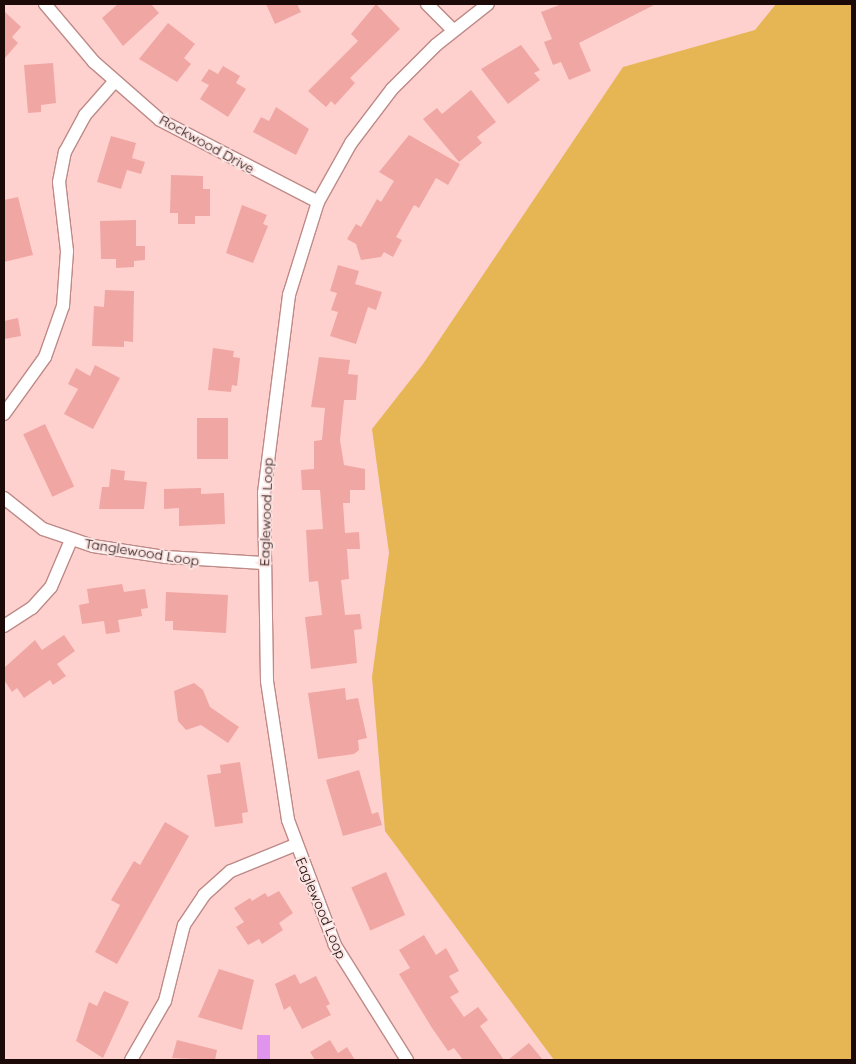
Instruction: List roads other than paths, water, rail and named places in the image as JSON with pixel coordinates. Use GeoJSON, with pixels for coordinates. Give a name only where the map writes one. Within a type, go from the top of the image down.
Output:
{"type":"FeatureCollection","features":[{"type":"Feature","properties":{"kind":"street","name":"Rockwood Drive"},"geometry":{"type":"LineString","coordinates":[[45,4],[114,82],[181,133],[318,202]]}},
{"type":"Feature","properties":{"kind":"street"},"geometry":{"type":"LineString","coordinates":[[427,4],[453,30]]}},
{"type":"Feature","properties":{"kind":"street","name":"Eaglewood Loop"},"geometry":{"type":"LineString","coordinates":[[407,1060],[335,945],[295,845],[270,713],[263,563],[267,454],[286,317],[298,254],[318,202],[379,104],[453,30],[488,4]]}},
{"type":"Feature","properties":{"kind":"street"},"geometry":{"type":"LineString","coordinates":[[4,414],[45,357],[63,306],[67,251],[59,182],[65,152],[84,115],[114,82]]}},
{"type":"Feature","properties":{"kind":"street","name":"Tanglewood Loop"},"geometry":{"type":"LineString","coordinates":[[4,498],[43,529],[71,540],[166,557],[263,563]]}},
{"type":"Feature","properties":{"kind":"street"},"geometry":{"type":"LineString","coordinates":[[4,626],[32,608],[51,587],[71,540]]}},
{"type":"Feature","properties":{"kind":"street"},"geometry":{"type":"LineString","coordinates":[[132,1060],[166,1001],[184,926],[204,895],[239,866],[295,845]]}}]}
